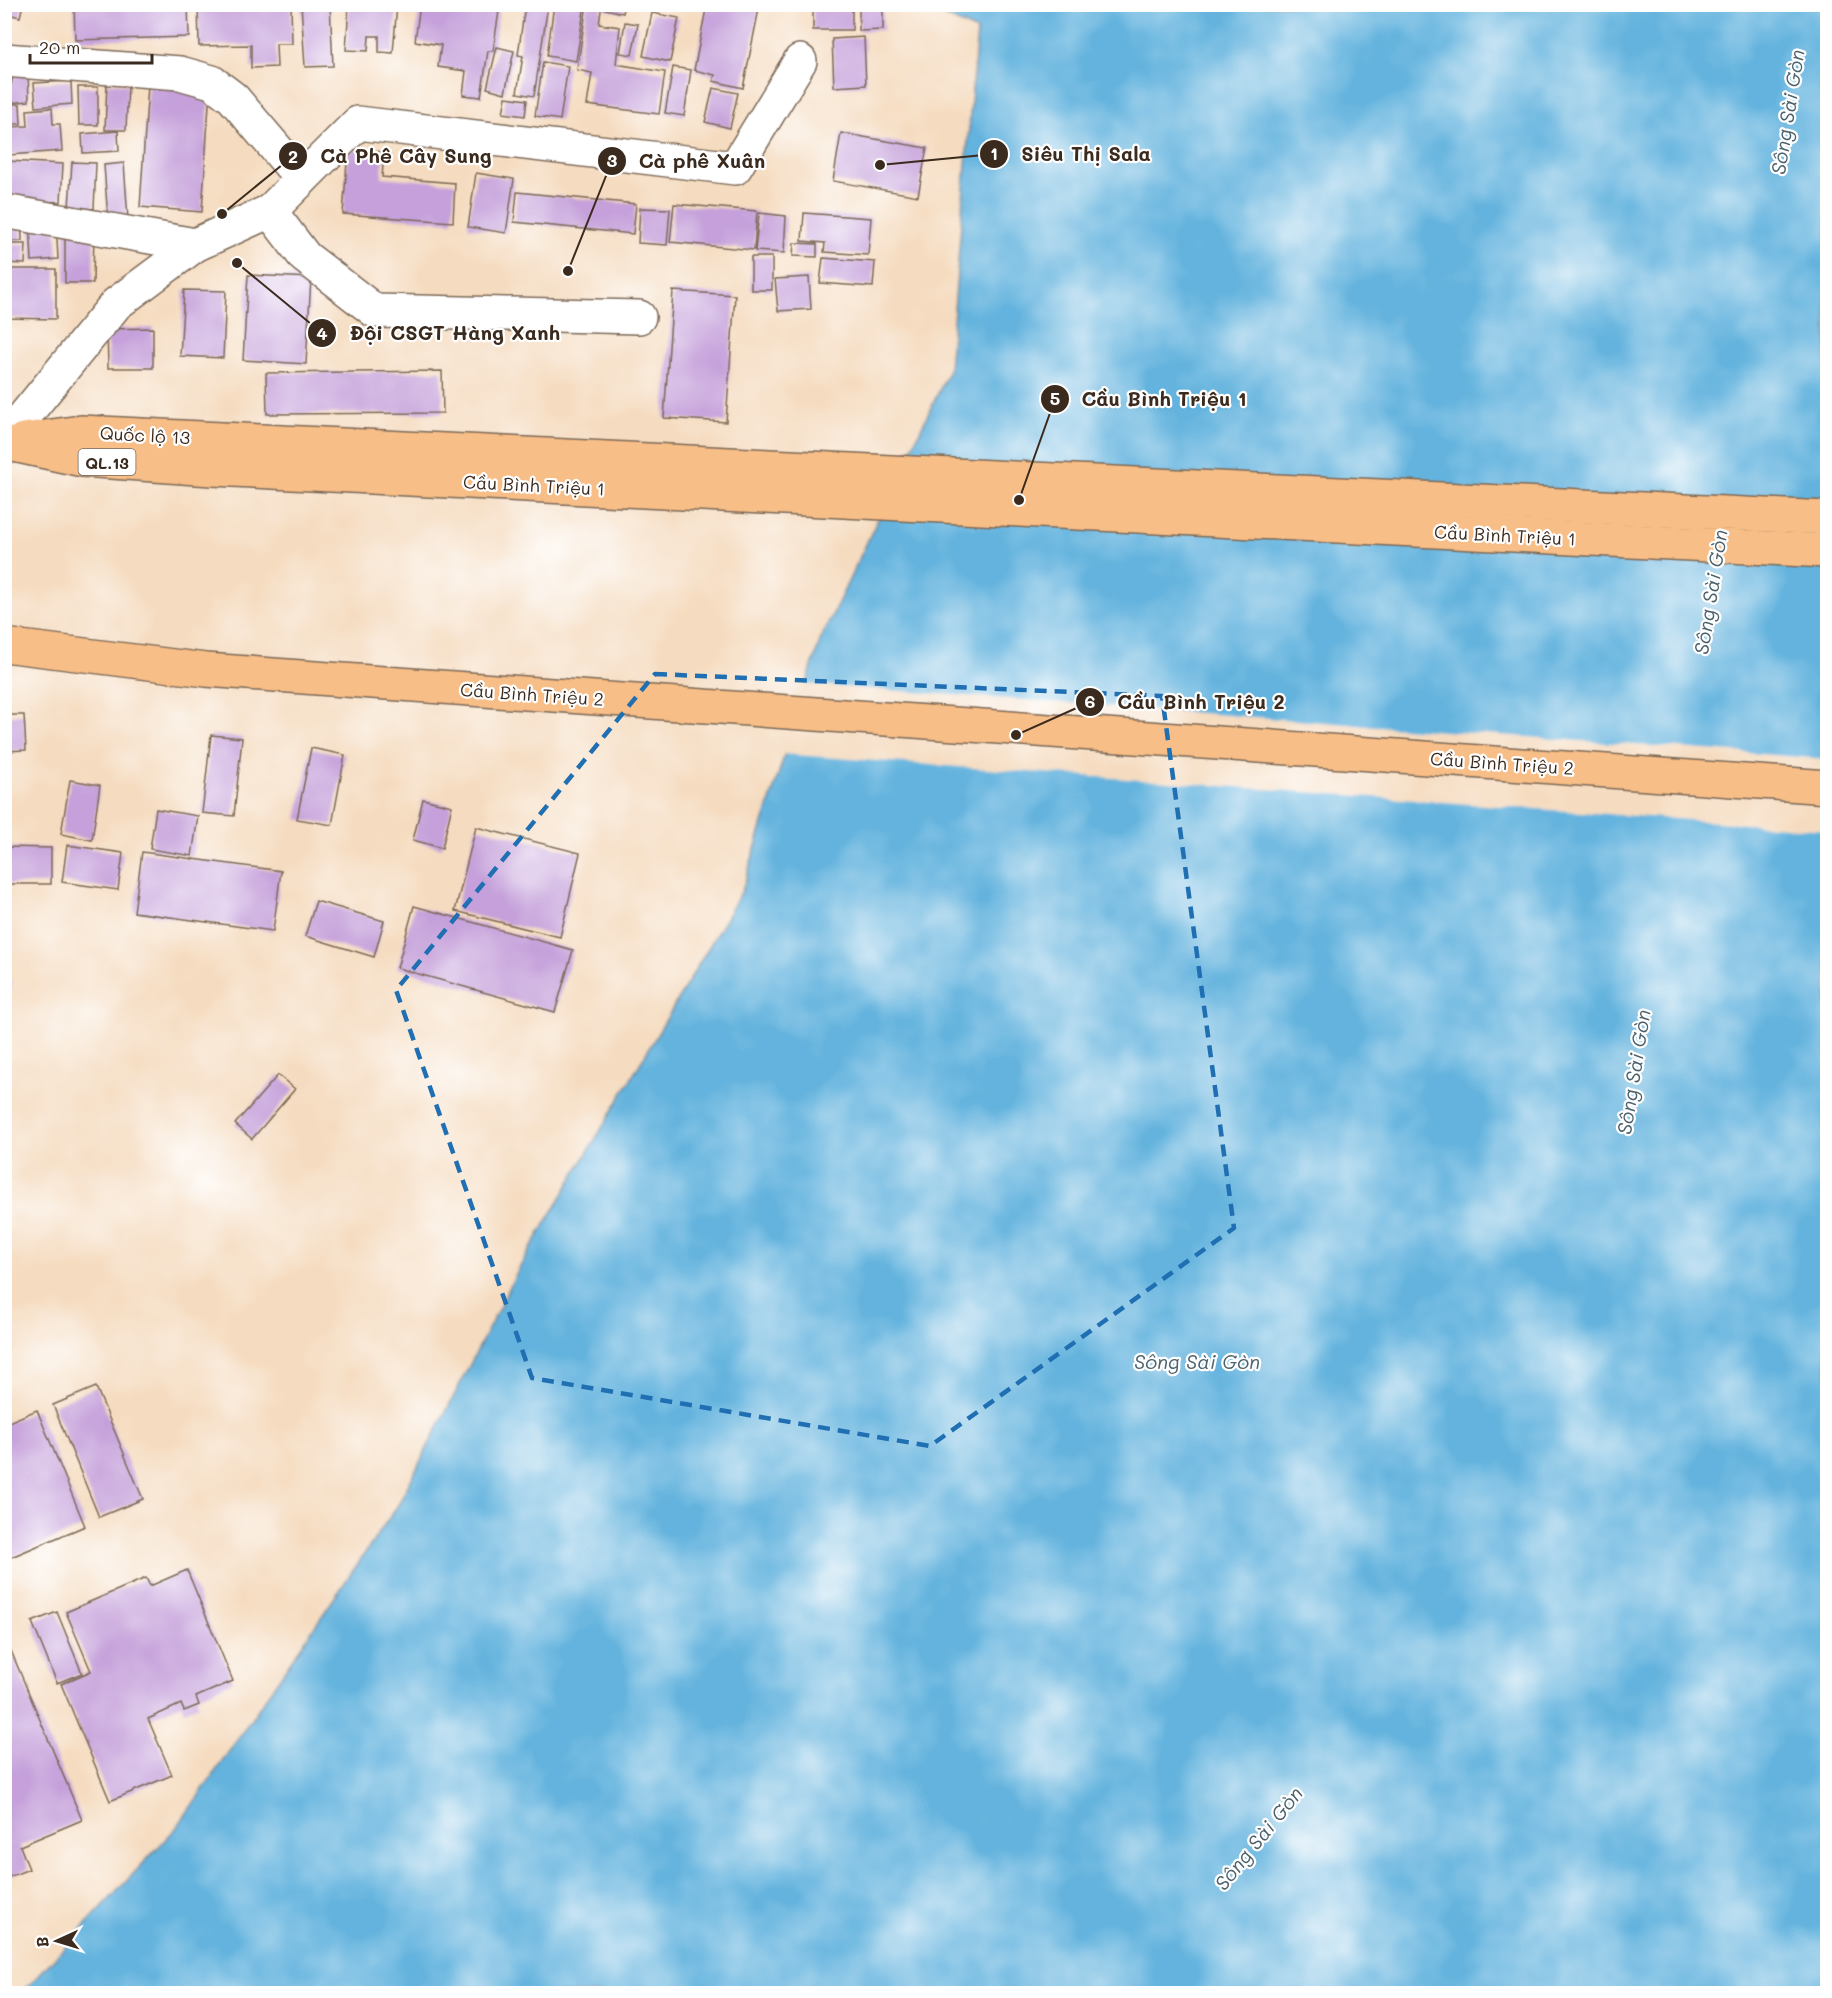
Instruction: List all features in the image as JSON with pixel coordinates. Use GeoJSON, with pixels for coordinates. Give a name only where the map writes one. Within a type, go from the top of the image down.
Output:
{"type":"FeatureCollection","features":[{"type":"Feature","properties":{"kind":"main road","name":"Quốc lộ 13"},"geometry":{"type":"LineString","coordinates":[[4,442],[82,460],[213,454]]}},
{"type":"Feature","properties":{"kind":"main road","name":"Cầu Bình Triệu 1"},"geometry":{"type":"LineString","coordinates":[[213,454],[1827,518]]}},
{"type":"Feature","properties":{"kind":"main road","name":"Cầu Bình Triệu 1"},"geometry":{"type":"LineString","coordinates":[[213,454],[1827,551]]}},
{"type":"Feature","properties":{"kind":"main road","name":"Cầu Bình Triệu 2"},"geometry":{"type":"LineString","coordinates":[[4,645],[206,670],[1827,787]]}},
{"type":"Feature","properties":{"kind":"street"},"geometry":{"type":"LineString","coordinates":[[5,61],[180,74],[212,82],[233,98],[302,179]]}},
{"type":"Feature","properties":{"kind":"street"},"geometry":{"type":"LineString","coordinates":[[4,442],[116,304],[195,245],[270,211],[358,123],[735,168],[800,61]]}},
{"type":"Feature","properties":{"kind":"street"},"geometry":{"type":"LineString","coordinates":[[4,211],[195,245]]}},
{"type":"Feature","properties":{"kind":"street"},"geometry":{"type":"LineString","coordinates":[[270,211],[305,257],[375,311],[639,317]]}},
{"type":"Feature","properties":{"kind":"highlighted area"},"geometry":{"type":"Polygon","coordinates":[[[655,674],[1162,696],[1234,1228],[930,1446],[532,1378],[396,990],[655,674]]]}},
{"type":"Feature","properties":{"kind":"water","name":"Sông Sài Gòn"},"geometry":{"type":"Polygon","coordinates":[[[920,5],[1827,5],[1827,1993],[21,1994],[178,1826],[398,1505],[521,1265],[742,891],[820,641],[949,370],[977,31],[920,5]]]}},
{"type":"Feature","properties":{"kind":"pier"},"geometry":{"type":"Polygon","coordinates":[[[804,684],[1827,759],[1827,830],[782,754],[804,684]]]}},
{"type":"Feature","properties":{"kind":"building"},"geometry":{"type":"Polygon","coordinates":[[[4,4],[23,4],[20,17],[4,13],[4,4]]]}},
{"type":"Feature","properties":{"kind":"building"},"geometry":{"type":"Polygon","coordinates":[[[74,4],[188,4],[189,37],[75,40],[74,4]]]}},
{"type":"Feature","properties":{"kind":"building"},"geometry":{"type":"Polygon","coordinates":[[[198,4],[291,4],[292,44],[276,44],[277,67],[251,68],[251,45],[199,46],[198,4]]]}},
{"type":"Feature","properties":{"kind":"building"},"geometry":{"type":"Polygon","coordinates":[[[301,4],[330,4],[333,66],[305,67],[301,4]]]}},
{"type":"Feature","properties":{"kind":"building"},"geometry":{"type":"Polygon","coordinates":[[[349,4],[397,4],[393,53],[379,52],[379,36],[369,36],[368,51],[346,50],[349,4]]]}},
{"type":"Feature","properties":{"kind":"building"},"geometry":{"type":"Polygon","coordinates":[[[420,4],[500,4],[493,51],[488,51],[481,97],[463,95],[466,71],[438,67],[441,45],[415,41],[420,4]]]}},
{"type":"Feature","properties":{"kind":"building"},"geometry":{"type":"Polygon","coordinates":[[[554,4],[585,4],[576,61],[547,56],[554,4]]]}},
{"type":"Feature","properties":{"kind":"building"},"geometry":{"type":"Polygon","coordinates":[[[587,4],[602,4],[599,24],[620,27],[616,64],[665,72],[659,114],[587,105],[592,73],[577,70],[587,4]]]}},
{"type":"Feature","properties":{"kind":"building"},"geometry":{"type":"Polygon","coordinates":[[[605,4],[625,4],[623,13],[605,9],[605,4]]]}},
{"type":"Feature","properties":{"kind":"building"},"geometry":{"type":"Polygon","coordinates":[[[633,4],[654,4],[653,9],[633,4]]]}},
{"type":"Feature","properties":{"kind":"building"},"geometry":{"type":"Polygon","coordinates":[[[707,4],[760,4],[743,88],[713,81],[715,75],[694,70],[707,4]]]}},
{"type":"Feature","properties":{"kind":"building"},"geometry":{"type":"Polygon","coordinates":[[[813,4],[852,4],[852,30],[813,30],[813,4]]]}},
{"type":"Feature","properties":{"kind":"building"},"geometry":{"type":"Polygon","coordinates":[[[859,4],[883,4],[883,30],[859,31],[859,4]]]}},
{"type":"Feature","properties":{"kind":"building"},"geometry":{"type":"Polygon","coordinates":[[[525,5],[548,5],[534,96],[517,93],[523,56],[518,55],[525,5]]]}},
{"type":"Feature","properties":{"kind":"building"},"geometry":{"type":"Polygon","coordinates":[[[652,13],[679,18],[670,62],[643,56],[652,13]]]}},
{"type":"Feature","properties":{"kind":"building"},"geometry":{"type":"Polygon","coordinates":[[[625,22],[638,24],[632,55],[620,53],[625,22]]]}},
{"type":"Feature","properties":{"kind":"building"},"geometry":{"type":"Polygon","coordinates":[[[864,37],[866,85],[834,87],[832,39],[864,37]]]}},
{"type":"Feature","properties":{"kind":"building"},"geometry":{"type":"Polygon","coordinates":[[[497,47],[514,51],[505,93],[487,88],[497,47]]]}},
{"type":"Feature","properties":{"kind":"building"},"geometry":{"type":"Polygon","coordinates":[[[543,62],[568,66],[560,120],[535,116],[543,62]]]}},
{"type":"Feature","properties":{"kind":"building"},"geometry":{"type":"Polygon","coordinates":[[[673,67],[691,70],[684,116],[665,113],[673,67]]]}},
{"type":"Feature","properties":{"kind":"building"},"geometry":{"type":"Polygon","coordinates":[[[28,70],[29,101],[7,103],[14,71],[28,70]]]}},
{"type":"Feature","properties":{"kind":"building"},"geometry":{"type":"Polygon","coordinates":[[[71,81],[72,104],[36,107],[34,83],[71,81]]]}},
{"type":"Feature","properties":{"kind":"building"},"geometry":{"type":"Polygon","coordinates":[[[107,83],[128,84],[126,130],[105,130],[107,83]]]}},
{"type":"Feature","properties":{"kind":"building"},"geometry":{"type":"Polygon","coordinates":[[[148,85],[210,89],[202,212],[140,207],[148,85]]]}},
{"type":"Feature","properties":{"kind":"building"},"geometry":{"type":"Polygon","coordinates":[[[78,87],[98,87],[98,125],[79,125],[78,87]]]}},
{"type":"Feature","properties":{"kind":"building"},"geometry":{"type":"Polygon","coordinates":[[[713,88],[738,93],[730,128],[705,122],[713,88]]]}},
{"type":"Feature","properties":{"kind":"building"},"geometry":{"type":"Polygon","coordinates":[[[506,97],[527,100],[525,116],[503,113],[506,97]]]}},
{"type":"Feature","properties":{"kind":"building"},"geometry":{"type":"Polygon","coordinates":[[[4,104],[20,104],[21,124],[4,124],[4,104]]]}},
{"type":"Feature","properties":{"kind":"building"},"geometry":{"type":"Polygon","coordinates":[[[52,108],[53,124],[60,124],[62,151],[9,155],[8,127],[28,126],[27,110],[52,108]]]}},
{"type":"Feature","properties":{"kind":"building"},"geometry":{"type":"Polygon","coordinates":[[[118,131],[119,151],[83,153],[82,134],[118,131]]]}},
{"type":"Feature","properties":{"kind":"building"},"geometry":{"type":"Polygon","coordinates":[[[841,133],[927,148],[918,196],[833,181],[841,133]]]}},
{"type":"Feature","properties":{"kind":"building"},"geometry":{"type":"Polygon","coordinates":[[[348,149],[384,152],[382,177],[455,183],[453,222],[343,214],[348,149]]]}},
{"type":"Feature","properties":{"kind":"building"},"geometry":{"type":"Polygon","coordinates":[[[7,161],[63,164],[61,202],[5,200],[7,161]]]}},
{"type":"Feature","properties":{"kind":"building"},"geometry":{"type":"Polygon","coordinates":[[[72,162],[96,163],[94,209],[69,207],[72,162]]]}},
{"type":"Feature","properties":{"kind":"building"},"geometry":{"type":"Polygon","coordinates":[[[124,163],[128,219],[108,220],[104,165],[124,163]]]}},
{"type":"Feature","properties":{"kind":"building"},"geometry":{"type":"Polygon","coordinates":[[[476,173],[514,179],[506,233],[468,227],[476,173]]]}},
{"type":"Feature","properties":{"kind":"building"},"geometry":{"type":"Polygon","coordinates":[[[517,192],[636,204],[633,234],[514,222],[517,192]]]}},
{"type":"Feature","properties":{"kind":"building"},"geometry":{"type":"Polygon","coordinates":[[[674,204],[757,211],[754,250],[670,242],[674,204]]]}},
{"type":"Feature","properties":{"kind":"building"},"geometry":{"type":"Polygon","coordinates":[[[21,206],[22,241],[4,241],[4,207],[21,206]]]}},
{"type":"Feature","properties":{"kind":"building"},"geometry":{"type":"Polygon","coordinates":[[[640,208],[670,209],[667,245],[638,243],[640,208]]]}},
{"type":"Feature","properties":{"kind":"building"},"geometry":{"type":"Polygon","coordinates":[[[759,213],[786,216],[784,253],[755,251],[759,213]]]}},
{"type":"Feature","properties":{"kind":"building"},"geometry":{"type":"Polygon","coordinates":[[[804,213],[871,218],[868,255],[824,252],[825,243],[802,241],[804,213]]]}},
{"type":"Feature","properties":{"kind":"building"},"geometry":{"type":"Polygon","coordinates":[[[56,221],[58,259],[32,261],[30,222],[56,221]]]}},
{"type":"Feature","properties":{"kind":"building"},"geometry":{"type":"Polygon","coordinates":[[[65,228],[94,228],[93,283],[65,283],[65,228]]]}},
{"type":"Feature","properties":{"kind":"building"},"geometry":{"type":"Polygon","coordinates":[[[794,243],[817,244],[817,257],[793,256],[794,243]]]}},
{"type":"Feature","properties":{"kind":"building"},"geometry":{"type":"Polygon","coordinates":[[[4,244],[26,244],[25,264],[4,263],[4,244]]]}},
{"type":"Feature","properties":{"kind":"building"},"geometry":{"type":"Polygon","coordinates":[[[751,257],[772,257],[772,290],[751,290],[751,257]]]}},
{"type":"Feature","properties":{"kind":"building"},"geometry":{"type":"Polygon","coordinates":[[[823,258],[875,262],[873,287],[820,283],[823,258]]]}},
{"type":"Feature","properties":{"kind":"building"},"geometry":{"type":"Polygon","coordinates":[[[4,269],[56,269],[56,319],[4,318],[4,269]]]}},
{"type":"Feature","properties":{"kind":"building"},"geometry":{"type":"Polygon","coordinates":[[[248,275],[311,278],[306,364],[243,360],[248,275]]]}},
{"type":"Feature","properties":{"kind":"building"},"geometry":{"type":"Polygon","coordinates":[[[809,277],[811,309],[778,311],[775,279],[809,277]]]}},
{"type":"Feature","properties":{"kind":"building"},"geometry":{"type":"Polygon","coordinates":[[[184,290],[226,291],[223,358],[180,356],[184,290]]]}},
{"type":"Feature","properties":{"kind":"building"},"geometry":{"type":"Polygon","coordinates":[[[673,291],[735,295],[726,422],[664,418],[673,291]]]}},
{"type":"Feature","properties":{"kind":"building"},"geometry":{"type":"Polygon","coordinates":[[[153,328],[153,368],[108,368],[107,329],[153,328]]]}},
{"type":"Feature","properties":{"kind":"building"},"geometry":{"type":"Polygon","coordinates":[[[442,371],[443,413],[267,414],[266,373],[442,371]]]}},
{"type":"Feature","properties":{"kind":"building"},"geometry":{"type":"Polygon","coordinates":[[[4,715],[24,715],[26,750],[4,751],[4,715]]]}},
{"type":"Feature","properties":{"kind":"building"},"geometry":{"type":"Polygon","coordinates":[[[211,735],[242,738],[234,816],[202,813],[211,735]]]}},
{"type":"Feature","properties":{"kind":"building"},"geometry":{"type":"Polygon","coordinates":[[[311,748],[345,755],[332,825],[297,819],[311,748]]]}},
{"type":"Feature","properties":{"kind":"building"},"geometry":{"type":"Polygon","coordinates":[[[70,780],[100,785],[92,840],[61,834],[70,780]]]}},
{"type":"Feature","properties":{"kind":"building"},"geometry":{"type":"Polygon","coordinates":[[[423,799],[452,806],[442,848],[413,840],[423,799]]]}},
{"type":"Feature","properties":{"kind":"building"},"geometry":{"type":"Polygon","coordinates":[[[156,809],[198,816],[192,856],[150,849],[156,809]]]}},
{"type":"Feature","properties":{"kind":"building"},"geometry":{"type":"Polygon","coordinates":[[[476,827],[580,853],[560,937],[455,911],[476,827]]]}},
{"type":"Feature","properties":{"kind":"building"},"geometry":{"type":"Polygon","coordinates":[[[67,845],[123,853],[118,890],[62,882],[67,845]]]}},
{"type":"Feature","properties":{"kind":"building"},"geometry":{"type":"Polygon","coordinates":[[[4,847],[51,848],[51,884],[4,884],[4,847]]]}},
{"type":"Feature","properties":{"kind":"building"},"geometry":{"type":"Polygon","coordinates":[[[142,852],[281,871],[273,931],[134,912],[142,852]]]}},
{"type":"Feature","properties":{"kind":"building"},"geometry":{"type":"Polygon","coordinates":[[[316,901],[384,921],[374,957],[305,936],[316,901]]]}},
{"type":"Feature","properties":{"kind":"building"},"geometry":{"type":"Polygon","coordinates":[[[414,906],[573,950],[555,1012],[397,968],[414,906]]]}},
{"type":"Feature","properties":{"kind":"building"},"geometry":{"type":"Polygon","coordinates":[[[5,980],[12,982],[5,1006],[5,980]]]}},
{"type":"Feature","properties":{"kind":"building"},"geometry":{"type":"Polygon","coordinates":[[[278,1075],[295,1089],[252,1139],[235,1124],[278,1075]]]}},
{"type":"Feature","properties":{"kind":"building"},"geometry":{"type":"Polygon","coordinates":[[[96,1387],[143,1499],[99,1517],[53,1405],[96,1387]]]}},
{"type":"Feature","properties":{"kind":"building"},"geometry":{"type":"Polygon","coordinates":[[[37,1410],[85,1526],[4,1560],[4,1424],[37,1410]]]}},
{"type":"Feature","properties":{"kind":"building"},"geometry":{"type":"Polygon","coordinates":[[[187,1570],[233,1681],[196,1697],[199,1705],[184,1711],[181,1704],[148,1719],[172,1775],[110,1801],[61,1684],[91,1671],[66,1612],[146,1578],[150,1586],[187,1570]]]}},
{"type":"Feature","properties":{"kind":"building"},"geometry":{"type":"Polygon","coordinates":[[[57,1612],[82,1673],[57,1683],[32,1622],[57,1612]]]}},
{"type":"Feature","properties":{"kind":"building"},"geometry":{"type":"Polygon","coordinates":[[[4,1634],[82,1820],[20,1846],[29,1869],[4,1879],[4,1634]]]}},
{"type":"Feature","properties":{"kind":"place","name":"Siêu Thị Sala"},"geometry":{"type":"Point","coordinates":[880,165]}},
{"type":"Feature","properties":{"kind":"place","name":"Cà Phê Cây Sung"},"geometry":{"type":"Point","coordinates":[222,214]}},
{"type":"Feature","properties":{"kind":"place","name":"Đội CSGT Hàng Xanh"},"geometry":{"type":"Point","coordinates":[237,263]}},
{"type":"Feature","properties":{"kind":"place","name":"Cà phê Xuân"},"geometry":{"type":"Point","coordinates":[568,271]}},
{"type":"Feature","properties":{"kind":"place","name":"Cầu Bình Triệu 1"},"geometry":{"type":"Point","coordinates":[1019,500]}},
{"type":"Feature","properties":{"kind":"place","name":"Cầu Bình Triệu 2"},"geometry":{"type":"Point","coordinates":[1016,735]}}]}
